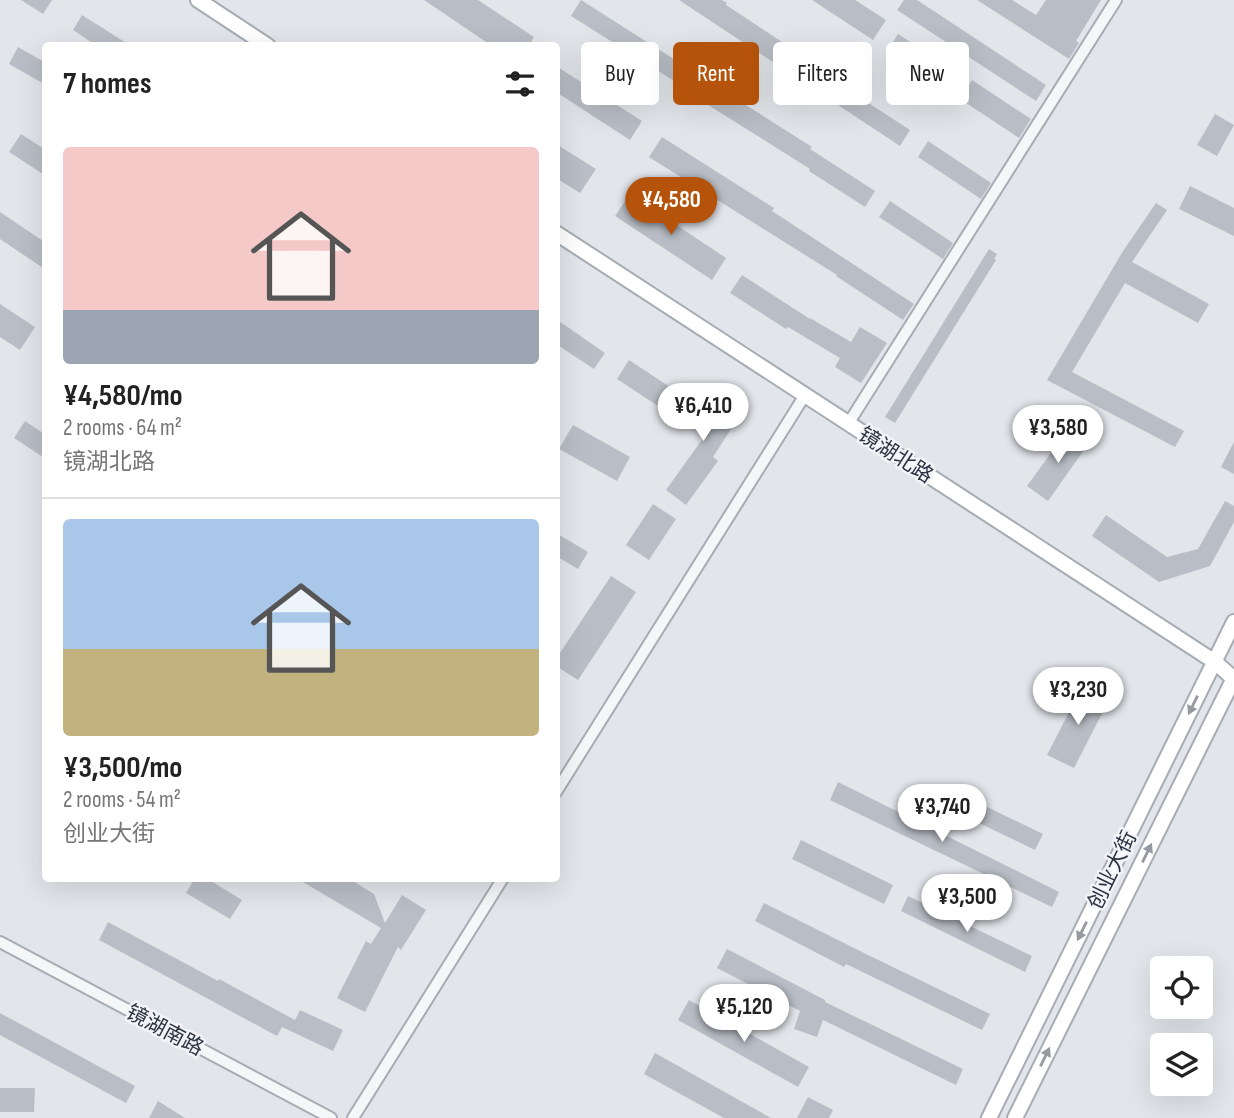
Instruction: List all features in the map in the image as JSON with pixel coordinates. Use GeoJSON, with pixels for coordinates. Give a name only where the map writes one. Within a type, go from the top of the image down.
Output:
{"type":"FeatureCollection","features":[{"type":"Feature","properties":{"kind":"main road"},"geometry":{"type":"LineString","coordinates":[[198,0],[262,42]]}},
{"type":"Feature","properties":{"kind":"main road","name":"镜湖北路"},"geometry":{"type":"LineString","coordinates":[[560,236],[1215,662],[1234,679]]}},
{"type":"Feature","properties":{"kind":"main road","name":"创业大街"},"geometry":{"type":"LineString","coordinates":[[989,1118],[1234,622]]}},
{"type":"Feature","properties":{"kind":"main road","name":"创业大街"},"geometry":{"type":"LineString","coordinates":[[1015,1118],[1234,679]]}},
{"type":"Feature","properties":{"kind":"street"},"geometry":{"type":"LineString","coordinates":[[848,424],[1116,0]]}},
{"type":"Feature","properties":{"kind":"street"},"geometry":{"type":"LineString","coordinates":[[560,786],[805,395]]}},
{"type":"Feature","properties":{"kind":"street"},"geometry":{"type":"LineString","coordinates":[[353,1118],[500,882]]}},
{"type":"Feature","properties":{"kind":"street","name":"镜湖南路"},"geometry":{"type":"LineString","coordinates":[[0,942],[331,1118]]}},
{"type":"Feature","properties":{"kind":"building"},"geometry":{"type":"Polygon","coordinates":[[[21,0],[52,0],[43,14],[21,0]]]}},
{"type":"Feature","properties":{"kind":"building"},"geometry":{"type":"Polygon","coordinates":[[[424,0],[478,0],[534,37],[531,42],[486,42],[424,0]]]}},
{"type":"Feature","properties":{"kind":"building"},"geometry":{"type":"Polygon","coordinates":[[[581,0],[647,42],[612,42],[571,16],[581,0]]]}},
{"type":"Feature","properties":{"kind":"building"},"geometry":{"type":"Polygon","coordinates":[[[679,0],[722,0],[782,42],[773,42],[773,62],[759,53],[759,42],[743,42],[679,0]]]}},
{"type":"Feature","properties":{"kind":"building"},"geometry":{"type":"Polygon","coordinates":[[[812,0],[855,0],[886,20],[873,40],[812,0]]]}},
{"type":"Feature","properties":{"kind":"building"},"geometry":{"type":"Polygon","coordinates":[[[904,0],[917,0],[1046,85],[1036,101],[969,57],[969,42],[946,42],[897,10],[904,0]]]}},
{"type":"Feature","properties":{"kind":"building"},"geometry":{"type":"Polygon","coordinates":[[[977,0],[1012,0],[1036,15],[1046,0],[1101,0],[1076,41],[1079,43],[1069,59],[977,0]]]}},
{"type":"Feature","properties":{"kind":"building"},"geometry":{"type":"Polygon","coordinates":[[[82,15],[125,42],[91,42],[73,30],[82,15]]]}},
{"type":"Feature","properties":{"kind":"building"},"geometry":{"type":"Polygon","coordinates":[[[898,34],[910,42],[893,42],[898,34]]]}},
{"type":"Feature","properties":{"kind":"building"},"geometry":{"type":"Polygon","coordinates":[[[18,47],[42,61],[42,83],[9,64],[18,47]]]}},
{"type":"Feature","properties":{"kind":"building"},"geometry":{"type":"Polygon","coordinates":[[[659,50],[673,59],[673,80],[659,71],[659,50]]]}},
{"type":"Feature","properties":{"kind":"building"},"geometry":{"type":"Polygon","coordinates":[[[560,69],[581,82],[581,105],[617,105],[642,121],[630,140],[560,95],[560,69]]]}},
{"type":"Feature","properties":{"kind":"building"},"geometry":{"type":"Polygon","coordinates":[[[972,80],[1031,119],[1019,138],[969,105],[969,85],[972,80]]]}},
{"type":"Feature","properties":{"kind":"building"},"geometry":{"type":"Polygon","coordinates":[[[708,105],[746,105],[875,191],[865,207],[809,171],[810,169],[708,105]]]}},
{"type":"Feature","properties":{"kind":"building"},"geometry":{"type":"Polygon","coordinates":[[[838,105],[872,105],[910,130],[900,146],[838,105]]]}},
{"type":"Feature","properties":{"kind":"building"},"geometry":{"type":"Polygon","coordinates":[[[1215,114],[1234,125],[1217,156],[1197,145],[1215,114]]]}},
{"type":"Feature","properties":{"kind":"building"},"geometry":{"type":"Polygon","coordinates":[[[21,134],[42,147],[42,173],[9,152],[21,134]]]}},
{"type":"Feature","properties":{"kind":"building"},"geometry":{"type":"Polygon","coordinates":[[[662,137],[774,208],[772,211],[914,304],[903,320],[837,275],[649,157],[662,137]]]}},
{"type":"Feature","properties":{"kind":"building"},"geometry":{"type":"Polygon","coordinates":[[[928,141],[991,183],[981,199],[918,157],[928,141]]]}},
{"type":"Feature","properties":{"kind":"building"},"geometry":{"type":"Polygon","coordinates":[[[560,146],[596,169],[580,193],[560,180],[560,146]]]}},
{"type":"Feature","properties":{"kind":"building"},"geometry":{"type":"Polygon","coordinates":[[[1190,186],[1234,208],[1234,236],[1179,209],[1190,186]]]}},
{"type":"Feature","properties":{"kind":"building"},"geometry":{"type":"Polygon","coordinates":[[[630,194],[726,258],[712,280],[615,216],[630,194]]]}},
{"type":"Feature","properties":{"kind":"building"},"geometry":{"type":"Polygon","coordinates":[[[890,201],[953,243],[943,259],[879,217],[890,201]]]}},
{"type":"Feature","properties":{"kind":"building"},"geometry":{"type":"Polygon","coordinates":[[[1156,203],[1167,210],[1132,262],[1209,304],[1198,323],[1125,283],[1072,372],[1184,431],[1175,447],[1047,380],[1123,251],[1156,203]]]}},
{"type":"Feature","properties":{"kind":"building"},"geometry":{"type":"Polygon","coordinates":[[[0,212],[42,240],[42,267],[0,239],[0,212]]]}},
{"type":"Feature","properties":{"kind":"building"},"geometry":{"type":"Polygon","coordinates":[[[989,249],[997,254],[994,259],[996,260],[895,423],[885,417],[989,249]]]}},
{"type":"Feature","properties":{"kind":"building"},"geometry":{"type":"Polygon","coordinates":[[[742,275],[851,342],[860,327],[887,343],[861,383],[835,367],[840,358],[788,327],[786,329],[730,293],[742,275]]]}},
{"type":"Feature","properties":{"kind":"building"},"geometry":{"type":"Polygon","coordinates":[[[0,304],[35,327],[20,350],[0,337],[0,304]]]}},
{"type":"Feature","properties":{"kind":"building"},"geometry":{"type":"Polygon","coordinates":[[[560,322],[605,353],[594,369],[560,347],[560,322]]]}},
{"type":"Feature","properties":{"kind":"building"},"geometry":{"type":"Polygon","coordinates":[[[629,360],[673,389],[661,408],[617,379],[629,360]]]}},
{"type":"Feature","properties":{"kind":"building"},"geometry":{"type":"Polygon","coordinates":[[[699,388],[740,415],[713,457],[718,461],[686,505],[666,490],[706,434],[680,417],[699,388]]]}},
{"type":"Feature","properties":{"kind":"building"},"geometry":{"type":"Polygon","coordinates":[[[25,421],[42,432],[42,456],[14,438],[25,421]]]}},
{"type":"Feature","properties":{"kind":"building"},"geometry":{"type":"Polygon","coordinates":[[[573,425],[630,457],[617,481],[560,447],[573,425]]]}},
{"type":"Feature","properties":{"kind":"building"},"geometry":{"type":"Polygon","coordinates":[[[1069,428],[1089,443],[1048,501],[1027,486],[1069,428]]]}},
{"type":"Feature","properties":{"kind":"building"},"geometry":{"type":"Polygon","coordinates":[[[1234,442],[1234,474],[1221,467],[1234,442]]]}},
{"type":"Feature","properties":{"kind":"building"},"geometry":{"type":"Polygon","coordinates":[[[1225,501],[1234,506],[1234,522],[1210,566],[1159,582],[1092,536],[1106,515],[1167,557],[1198,549],[1225,501]]]}},
{"type":"Feature","properties":{"kind":"building"},"geometry":{"type":"Polygon","coordinates":[[[653,504],[676,519],[649,560],[626,545],[653,504]]]}},
{"type":"Feature","properties":{"kind":"building"},"geometry":{"type":"Polygon","coordinates":[[[560,535],[588,552],[578,569],[560,558],[560,535]]]}},
{"type":"Feature","properties":{"kind":"building"},"geometry":{"type":"Polygon","coordinates":[[[611,576],[636,592],[578,680],[560,669],[560,653],[611,576]]]}},
{"type":"Feature","properties":{"kind":"building"},"geometry":{"type":"Polygon","coordinates":[[[1082,687],[1109,700],[1074,768],[1047,755],[1082,687]]]}},
{"type":"Feature","properties":{"kind":"building"},"geometry":{"type":"Polygon","coordinates":[[[838,782],[1059,892],[1052,907],[830,800],[838,782]]]}},
{"type":"Feature","properties":{"kind":"building"},"geometry":{"type":"Polygon","coordinates":[[[977,802],[1043,834],[1035,850],[969,818],[977,802]]]}},
{"type":"Feature","properties":{"kind":"building"},"geometry":{"type":"Polygon","coordinates":[[[801,840],[893,885],[884,904],[792,859],[801,840]]]}},
{"type":"Feature","properties":{"kind":"building"},"geometry":{"type":"Polygon","coordinates":[[[193,882],[213,882],[242,900],[230,919],[186,893],[193,882]]]}},
{"type":"Feature","properties":{"kind":"building"},"geometry":{"type":"Polygon","coordinates":[[[303,882],[354,882],[374,894],[385,923],[402,895],[426,910],[401,950],[398,947],[365,1012],[337,998],[366,941],[371,944],[381,928],[303,882]]]}},
{"type":"Feature","properties":{"kind":"building"},"geometry":{"type":"Polygon","coordinates":[[[908,896],[1032,956],[1025,972],[901,911],[908,896]]]}},
{"type":"Feature","properties":{"kind":"building"},"geometry":{"type":"Polygon","coordinates":[[[764,903],[990,1014],[982,1030],[846,964],[844,967],[755,921],[764,903]]]}},
{"type":"Feature","properties":{"kind":"building"},"geometry":{"type":"Polygon","coordinates":[[[108,922],[295,1020],[300,1010],[343,1030],[333,1051],[282,1027],[277,1036],[99,940],[108,922]]]}},
{"type":"Feature","properties":{"kind":"building"},"geometry":{"type":"Polygon","coordinates":[[[727,949],[825,1002],[963,1069],[956,1085],[823,1020],[817,1037],[794,1029],[800,1011],[717,968],[727,949]]]}},
{"type":"Feature","properties":{"kind":"building"},"geometry":{"type":"Polygon","coordinates":[[[689,1000],[809,1067],[798,1087],[678,1020],[689,1000]]]}},
{"type":"Feature","properties":{"kind":"building"},"geometry":{"type":"Polygon","coordinates":[[[0,1013],[135,1086],[126,1103],[0,1035],[0,1013]]]}},
{"type":"Feature","properties":{"kind":"building"},"geometry":{"type":"Polygon","coordinates":[[[655,1053],[771,1118],[724,1118],[644,1074],[655,1053]]]}},
{"type":"Feature","properties":{"kind":"building"},"geometry":{"type":"Polygon","coordinates":[[[0,1088],[35,1088],[34,1112],[0,1112],[0,1088]]]}},
{"type":"Feature","properties":{"kind":"building"},"geometry":{"type":"Polygon","coordinates":[[[808,1097],[833,1110],[829,1118],[797,1118],[808,1097]]]}},
{"type":"Feature","properties":{"kind":"building"},"geometry":{"type":"Polygon","coordinates":[[[158,1101],[185,1118],[149,1118],[158,1101]]]}}]}
